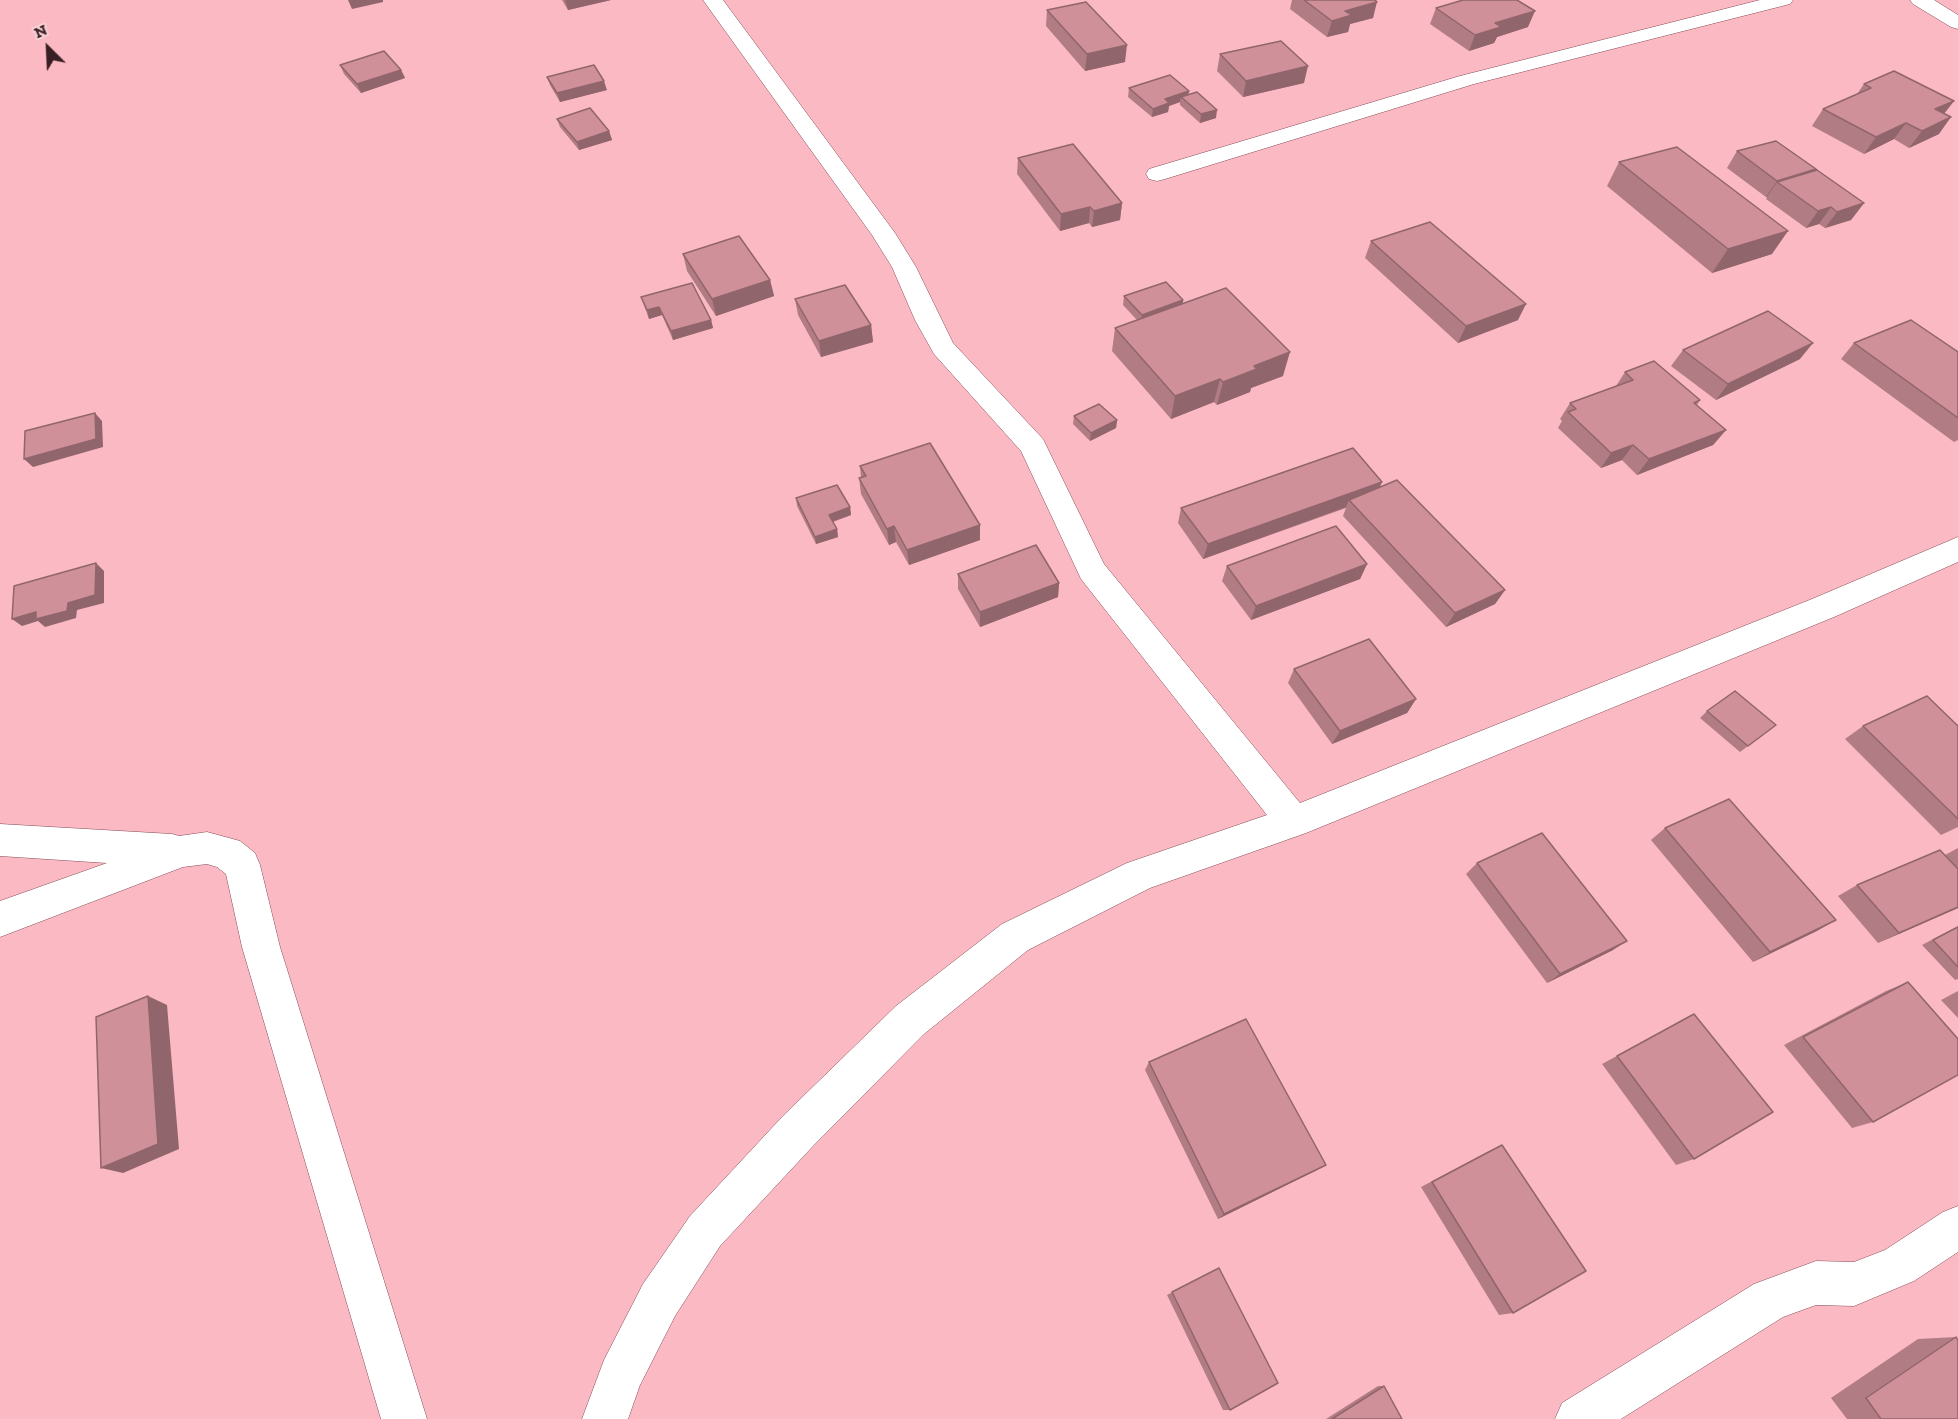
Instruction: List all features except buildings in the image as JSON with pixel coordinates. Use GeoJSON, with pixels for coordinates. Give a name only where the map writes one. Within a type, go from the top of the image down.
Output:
{"type":"FeatureCollection","features":[{"type":"Feature","properties":{"kind":"street"},"geometry":{"type":"LineString","coordinates":[[713,0],[883,233],[904,267],[927,320],[943,348],[1033,446],[1092,571],[1294,822]]}},
{"type":"Feature","properties":{"kind":"street"},"geometry":{"type":"LineString","coordinates":[[1157,174],[1467,80],[1783,0]]}},
{"type":"Feature","properties":{"kind":"street"},"geometry":{"type":"LineString","coordinates":[[1920,0],[1958,23]]}},
{"type":"Feature","properties":{"kind":"street"},"geometry":{"type":"LineString","coordinates":[[605,1419],[620,1376],[659,1300],[705,1231],[798,1131],[910,1020],[1015,937],[1140,875],[1294,822],[1823,608],[1958,549]]}},
{"type":"Feature","properties":{"kind":"street"},"geometry":{"type":"LineString","coordinates":[[0,840],[183,851],[207,848],[226,853],[242,866],[261,947],[404,1419]]}},
{"type":"Feature","properties":{"kind":"street"},"geometry":{"type":"LineString","coordinates":[[0,919],[183,851]]}},
{"type":"Feature","properties":{"kind":"street"},"geometry":{"type":"LineString","coordinates":[[1578,1419],[1770,1300],[1816,1283],[1854,1284],[1899,1266],[1958,1227]]}}]}
